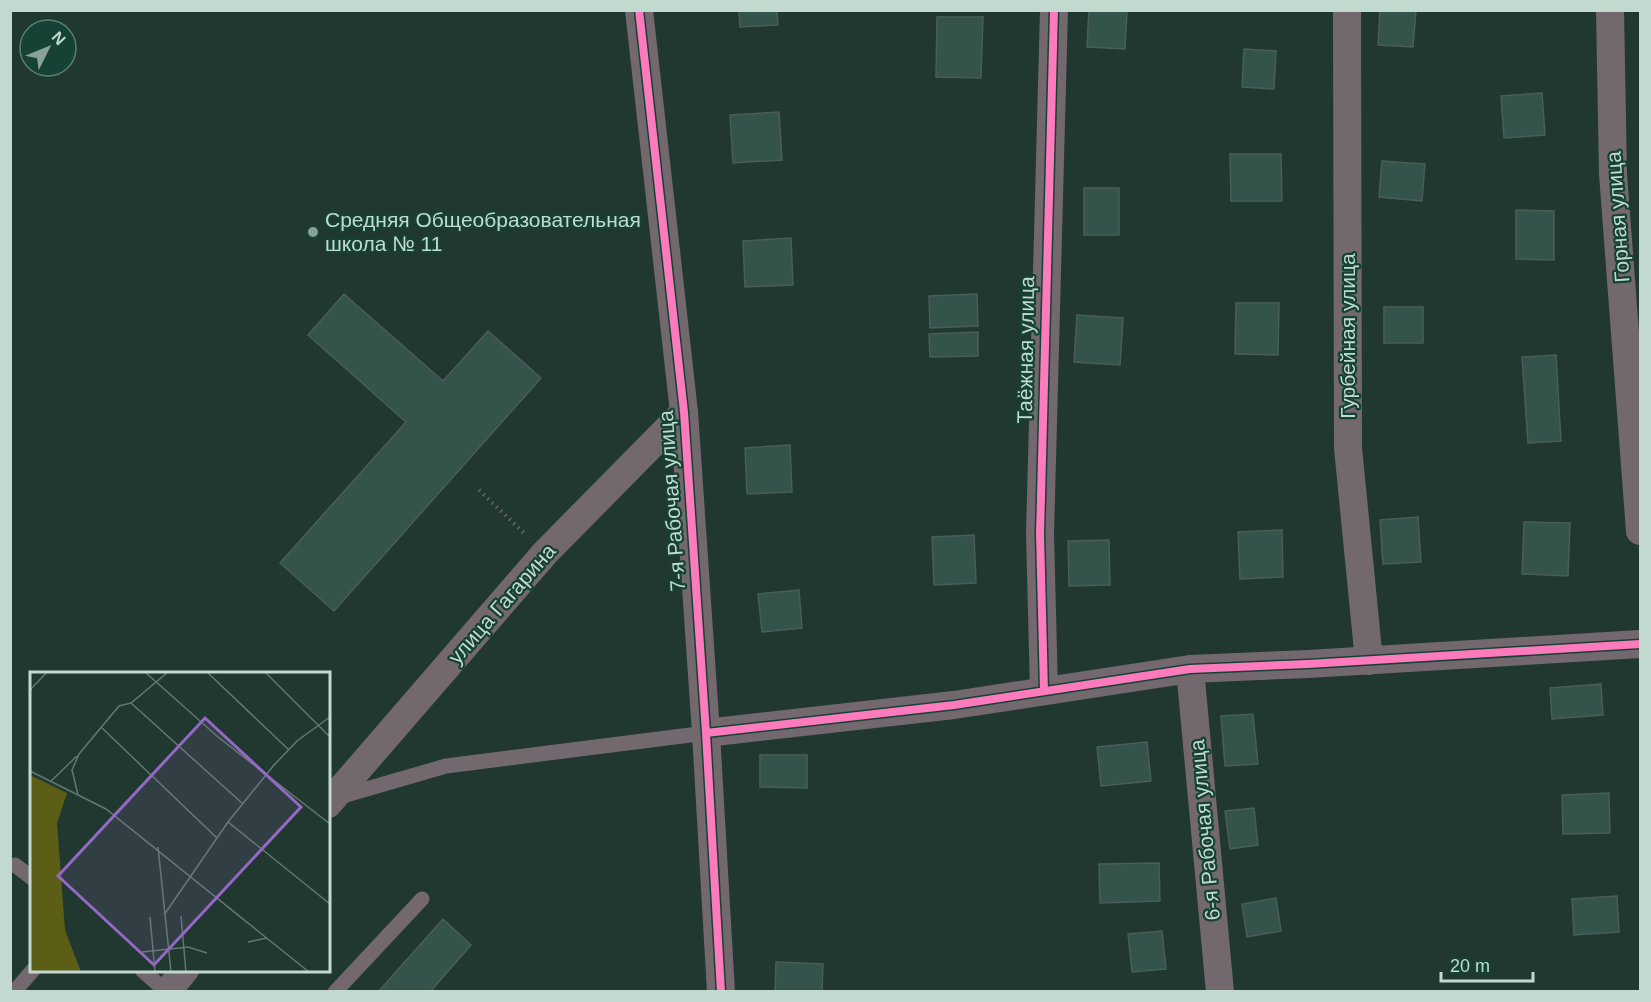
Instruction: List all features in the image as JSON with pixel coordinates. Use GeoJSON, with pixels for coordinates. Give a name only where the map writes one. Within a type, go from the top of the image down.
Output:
{"type":"FeatureCollection","features":[{"type":"Feature","properties":{"kind":"street","name":"7-я Рабочая улица"},"geometry":{"type":"LineString","coordinates":[[639,10],[684,412],[721,992]]}},
{"type":"Feature","properties":{"kind":"street","name":"Таёжная улица"},"geometry":{"type":"LineString","coordinates":[[1044,691],[1040,534],[1054,10]]}},
{"type":"Feature","properties":{"kind":"street","name":"Гурбейная улица"},"geometry":{"type":"LineString","coordinates":[[1347,10],[1348,448],[1369,661]]}},
{"type":"Feature","properties":{"kind":"street","name":"Горная улица"},"geometry":{"type":"LineString","coordinates":[[1610,10],[1613,174],[1641,531]]}},
{"type":"Feature","properties":{"kind":"street","name":"улица Гагарина"},"geometry":{"type":"LineString","coordinates":[[331,801],[545,553],[684,412]]}},
{"type":"Feature","properties":{"kind":"street"},"geometry":{"type":"LineString","coordinates":[[706,733],[954,705],[1190,669],[1369,661],[1641,644]]}},
{"type":"Feature","properties":{"kind":"street","name":"6-я Рабочая улица"},"geometry":{"type":"LineString","coordinates":[[1190,669],[1220,992]]}},
{"type":"Feature","properties":{"kind":"street"},"geometry":{"type":"LineString","coordinates":[[167,992],[183,972]]}},
{"type":"Feature","properties":{"kind":"lane"},"geometry":{"type":"LineString","coordinates":[[331,801],[446,765],[706,733]]}},
{"type":"Feature","properties":{"kind":"lane"},"geometry":{"type":"LineString","coordinates":[[15,865],[30,876]]}},
{"type":"Feature","properties":{"kind":"lane"},"geometry":{"type":"LineString","coordinates":[[335,992],[422,899]]}},
{"type":"Feature","properties":{"kind":"lane"},"geometry":{"type":"LineString","coordinates":[[14,992],[31,972]]}},
{"type":"Feature","properties":{"kind":"lane"},"geometry":{"type":"LineString","coordinates":[[144,972],[167,992]]}},
{"type":"Feature","properties":{"kind":"path"},"geometry":{"type":"LineString","coordinates":[[479,490],[545,553]]}},
{"type":"Feature","properties":{"kind":"building"},"geometry":{"type":"Polygon","coordinates":[[[739,10],[777,10],[778,25],[740,27],[739,10]]]}},
{"type":"Feature","properties":{"kind":"building"},"geometry":{"type":"Polygon","coordinates":[[[1089,10],[1127,10],[1125,49],[1087,47],[1089,10]]]}},
{"type":"Feature","properties":{"kind":"building"},"geometry":{"type":"Polygon","coordinates":[[[1380,10],[1416,10],[1413,47],[1378,45],[1380,10]]]}},
{"type":"Feature","properties":{"kind":"building"},"geometry":{"type":"Polygon","coordinates":[[[937,17],[983,17],[981,78],[936,77],[937,17]]]}},
{"type":"Feature","properties":{"kind":"building"},"geometry":{"type":"Polygon","coordinates":[[[1244,49],[1276,51],[1274,89],[1242,87],[1244,49]]]}},
{"type":"Feature","properties":{"kind":"building"},"geometry":{"type":"Polygon","coordinates":[[[1542,93],[1545,135],[1504,138],[1501,96],[1542,93]]]}},
{"type":"Feature","properties":{"kind":"building"},"geometry":{"type":"Polygon","coordinates":[[[779,112],[782,160],[733,163],[730,115],[779,112]]]}},
{"type":"Feature","properties":{"kind":"building"},"geometry":{"type":"Polygon","coordinates":[[[1230,154],[1281,154],[1282,201],[1231,201],[1230,154]]]}},
{"type":"Feature","properties":{"kind":"building"},"geometry":{"type":"Polygon","coordinates":[[[1382,161],[1425,164],[1422,201],[1379,197],[1382,161]]]}},
{"type":"Feature","properties":{"kind":"building"},"geometry":{"type":"Polygon","coordinates":[[[1084,188],[1119,188],[1119,235],[1084,235],[1084,188]]]}},
{"type":"Feature","properties":{"kind":"building"},"geometry":{"type":"Polygon","coordinates":[[[1516,210],[1554,211],[1554,260],[1516,259],[1516,210]]]}},
{"type":"Feature","properties":{"kind":"building"},"geometry":{"type":"Polygon","coordinates":[[[791,238],[793,285],[745,287],[743,241],[791,238]]]}},
{"type":"Feature","properties":{"kind":"building"},"geometry":{"type":"Polygon","coordinates":[[[344,294],[443,381],[488,331],[541,378],[334,611],[280,563],[406,422],[308,335],[344,294]]]}},
{"type":"Feature","properties":{"kind":"building"},"geometry":{"type":"Polygon","coordinates":[[[977,294],[978,326],[930,328],[929,296],[977,294]]]}},
{"type":"Feature","properties":{"kind":"building"},"geometry":{"type":"Polygon","coordinates":[[[1236,303],[1279,303],[1278,355],[1235,354],[1236,303]]]}},
{"type":"Feature","properties":{"kind":"building"},"geometry":{"type":"Polygon","coordinates":[[[1384,307],[1423,307],[1423,343],[1384,343],[1384,307]]]}},
{"type":"Feature","properties":{"kind":"building"},"geometry":{"type":"Polygon","coordinates":[[[1077,315],[1123,318],[1120,365],[1074,362],[1077,315]]]}},
{"type":"Feature","properties":{"kind":"building"},"geometry":{"type":"Polygon","coordinates":[[[978,332],[978,356],[930,357],[929,334],[978,332]]]}},
{"type":"Feature","properties":{"kind":"building"},"geometry":{"type":"Polygon","coordinates":[[[1556,355],[1561,441],[1528,443],[1522,357],[1556,355]]]}},
{"type":"Feature","properties":{"kind":"building"},"geometry":{"type":"Polygon","coordinates":[[[790,445],[792,492],[747,494],[745,448],[790,445]]]}},
{"type":"Feature","properties":{"kind":"building"},"geometry":{"type":"Polygon","coordinates":[[[1418,517],[1421,562],[1383,564],[1380,520],[1418,517]]]}},
{"type":"Feature","properties":{"kind":"building"},"geometry":{"type":"Polygon","coordinates":[[[1524,522],[1570,523],[1568,576],[1522,574],[1524,522]]]}},
{"type":"Feature","properties":{"kind":"building"},"geometry":{"type":"Polygon","coordinates":[[[1282,530],[1283,577],[1240,579],[1238,532],[1282,530]]]}},
{"type":"Feature","properties":{"kind":"building"},"geometry":{"type":"Polygon","coordinates":[[[974,535],[976,583],[934,585],[932,537],[974,535]]]}},
{"type":"Feature","properties":{"kind":"building"},"geometry":{"type":"Polygon","coordinates":[[[1109,540],[1110,585],[1069,586],[1068,541],[1109,540]]]}},
{"type":"Feature","properties":{"kind":"building"},"geometry":{"type":"Polygon","coordinates":[[[799,590],[802,628],[762,632],[758,594],[799,590]]]}},
{"type":"Feature","properties":{"kind":"building"},"geometry":{"type":"Polygon","coordinates":[[[1601,684],[1603,715],[1552,719],[1550,688],[1601,684]]]}},
{"type":"Feature","properties":{"kind":"building"},"geometry":{"type":"Polygon","coordinates":[[[1253,714],[1258,764],[1225,766],[1221,716],[1253,714]]]}},
{"type":"Feature","properties":{"kind":"building"},"geometry":{"type":"Polygon","coordinates":[[[1147,742],[1151,781],[1101,786],[1097,747],[1147,742]]]}},
{"type":"Feature","properties":{"kind":"building"},"geometry":{"type":"Polygon","coordinates":[[[760,755],[807,755],[807,788],[760,787],[760,755]]]}},
{"type":"Feature","properties":{"kind":"building"},"geometry":{"type":"Polygon","coordinates":[[[1609,793],[1610,833],[1563,834],[1562,795],[1609,793]]]}},
{"type":"Feature","properties":{"kind":"building"},"geometry":{"type":"Polygon","coordinates":[[[1254,808],[1258,845],[1230,849],[1225,811],[1254,808]]]}},
{"type":"Feature","properties":{"kind":"building"},"geometry":{"type":"Polygon","coordinates":[[[1159,863],[1160,901],[1100,903],[1099,864],[1159,863]]]}},
{"type":"Feature","properties":{"kind":"building"},"geometry":{"type":"Polygon","coordinates":[[[1617,896],[1619,932],[1574,935],[1572,899],[1617,896]]]}},
{"type":"Feature","properties":{"kind":"building"},"geometry":{"type":"Polygon","coordinates":[[[1276,898],[1281,931],[1247,937],[1242,904],[1276,898]]]}},
{"type":"Feature","properties":{"kind":"building"},"geometry":{"type":"Polygon","coordinates":[[[443,919],[471,945],[430,992],[378,992],[443,919]]]}},
{"type":"Feature","properties":{"kind":"building"},"geometry":{"type":"Polygon","coordinates":[[[1162,931],[1166,969],[1132,972],[1128,934],[1162,931]]]}},
{"type":"Feature","properties":{"kind":"building"},"geometry":{"type":"Polygon","coordinates":[[[776,962],[823,964],[822,992],[775,992],[776,962]]]}},
{"type":"Feature","properties":{"kind":"cycle path"},"geometry":{"type":"LineString","coordinates":[[639,10],[684,412],[721,992]]}},
{"type":"Feature","properties":{"kind":"cycle path"},"geometry":{"type":"LineString","coordinates":[[1044,691],[1040,534],[1054,10]]}},
{"type":"Feature","properties":{"kind":"cycle path"},"geometry":{"type":"LineString","coordinates":[[706,733],[954,705],[1190,669],[1640,644]]}},
{"type":"Feature","properties":{"kind":"place","name":"Средняя Общеобразовательная школа № 11"},"geometry":{"type":"Point","coordinates":[313,232]}}]}
